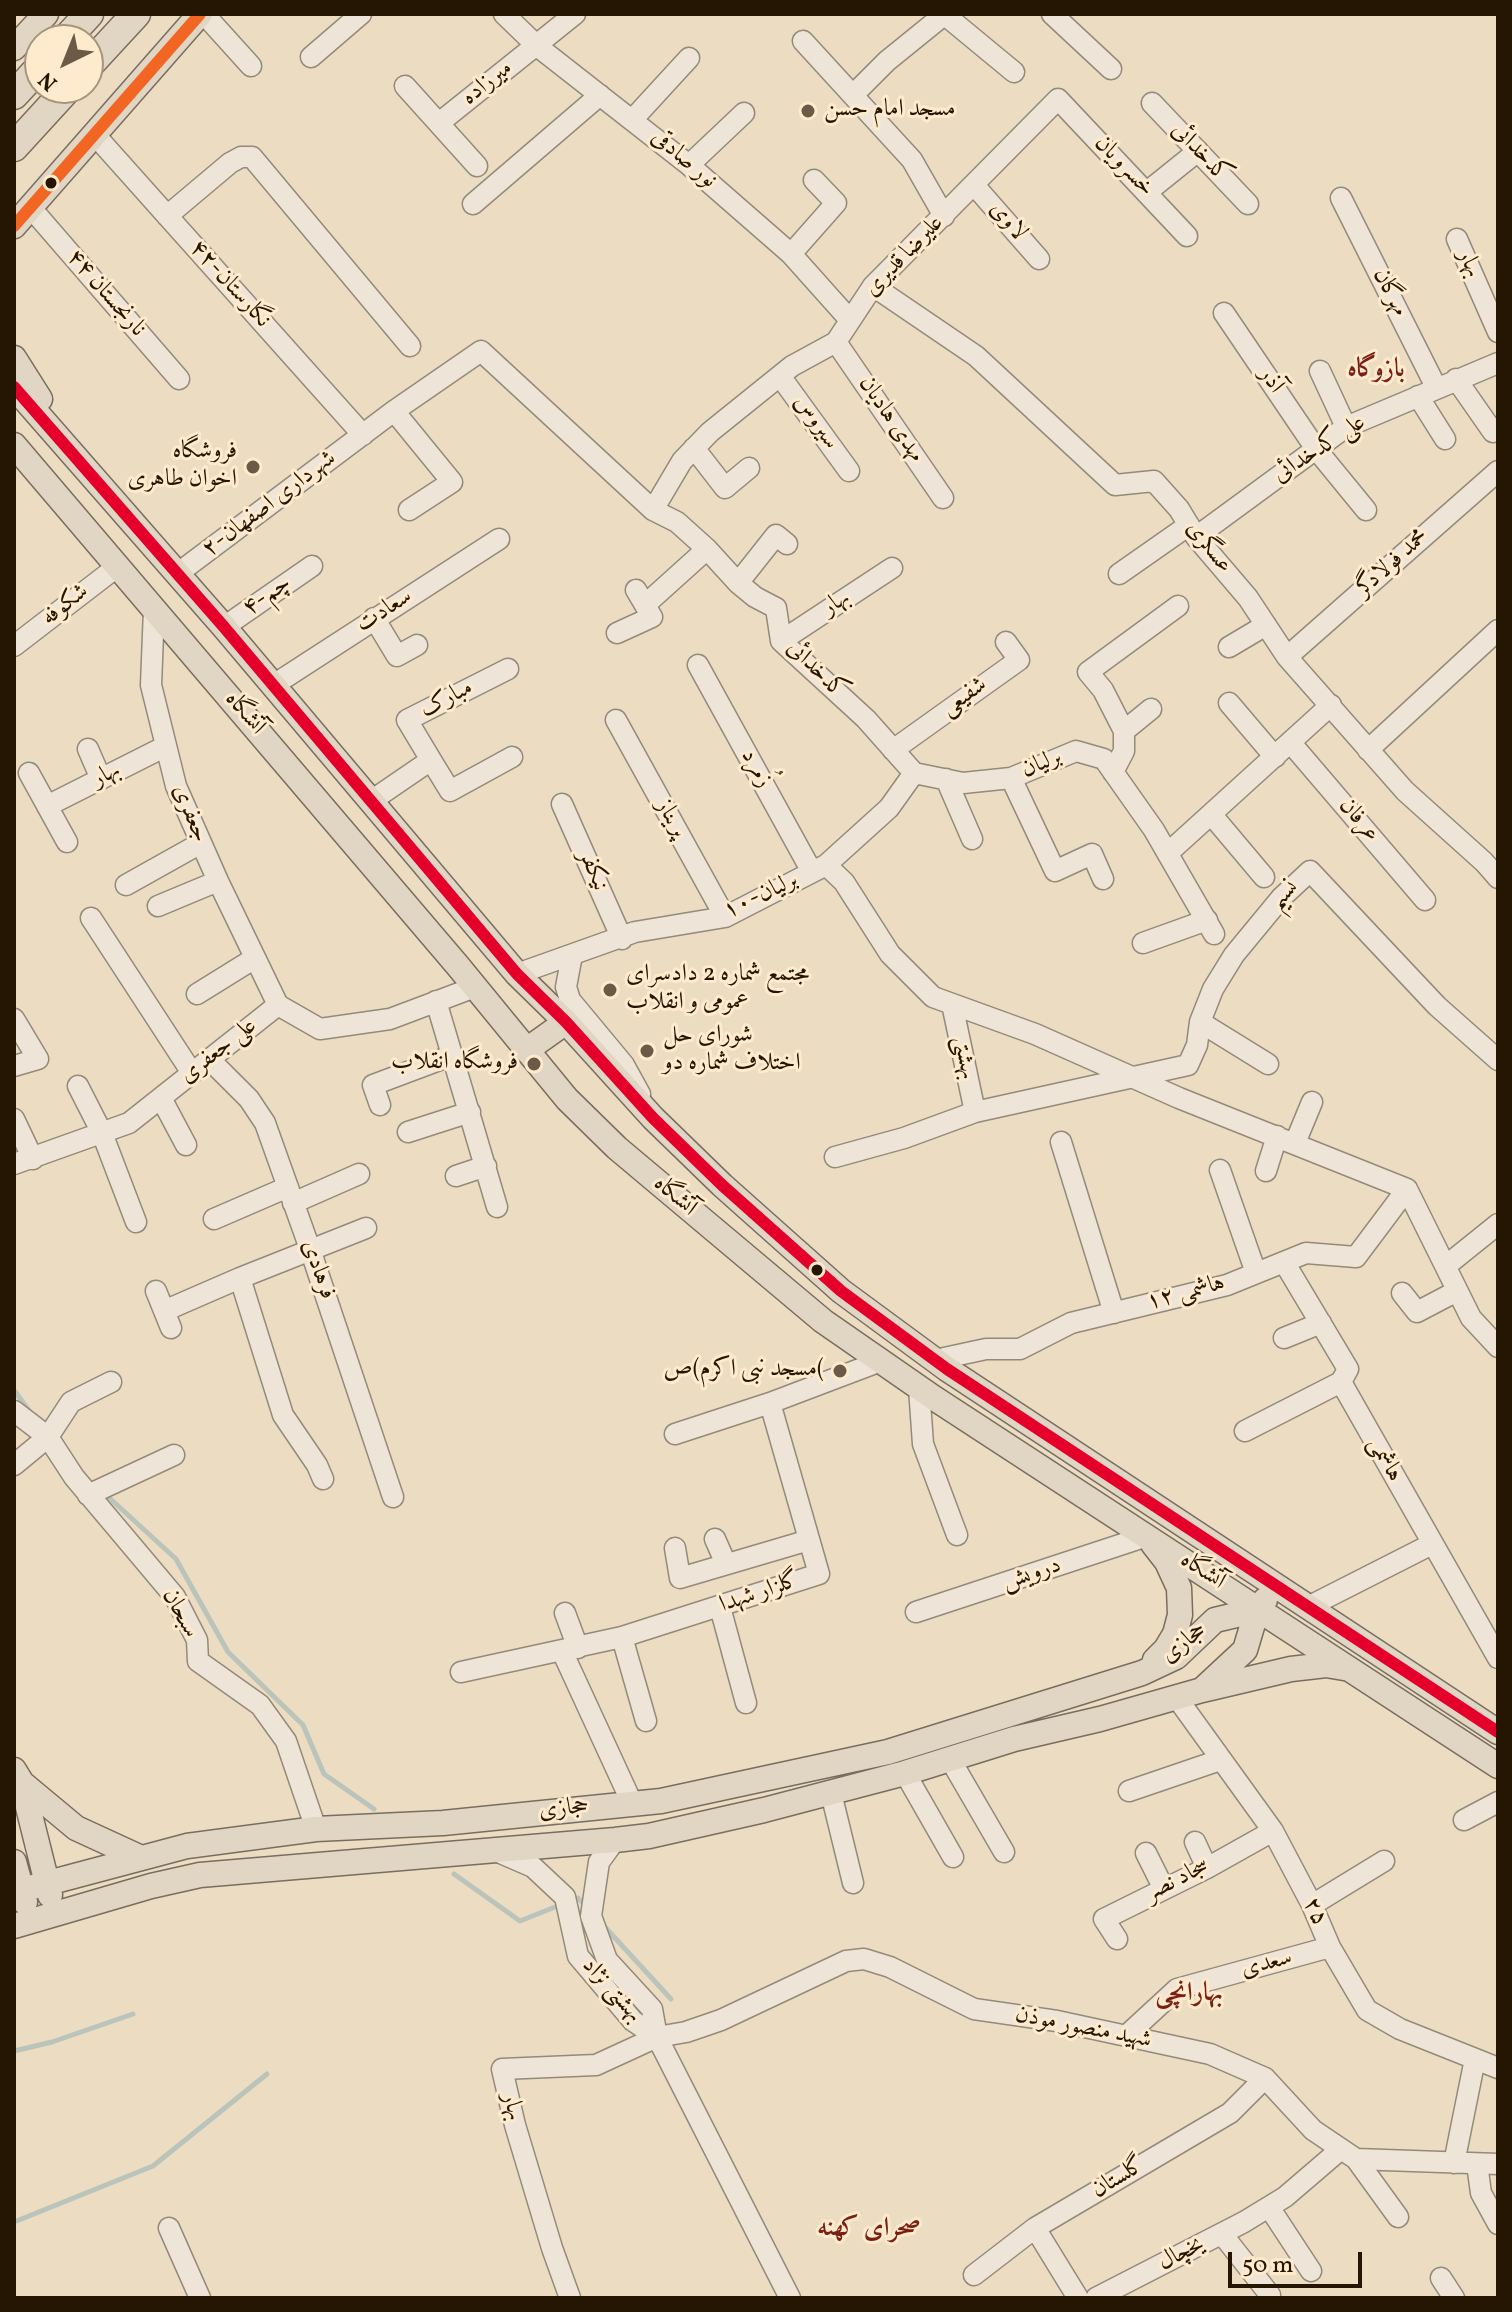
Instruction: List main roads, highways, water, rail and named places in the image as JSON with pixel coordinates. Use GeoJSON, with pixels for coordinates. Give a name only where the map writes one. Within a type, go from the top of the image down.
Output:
{"type":"FeatureCollection","features":[{"type":"Feature","properties":{"kind":"highway"},"geometry":{"type":"LineString","coordinates":[[104,49],[136,14]]}},
{"type":"Feature","properties":{"kind":"highway"},"geometry":{"type":"LineString","coordinates":[[14,147],[53,104]]}},
{"type":"Feature","properties":{"kind":"main road"},"geometry":{"type":"LineString","coordinates":[[14,48],[46,14]]}},
{"type":"Feature","properties":{"kind":"main road"},"geometry":{"type":"LineString","coordinates":[[14,226],[202,14]]}},
{"type":"Feature","properties":{"kind":"main road"},"geometry":{"type":"LineString","coordinates":[[14,358],[85,468]]}},
{"type":"Feature","properties":{"kind":"main road","name":"آتشگاه"},"geometry":{"type":"LineString","coordinates":[[14,387],[224,627],[517,974],[566,1022],[653,1118],[722,1185],[841,1291],[935,1360],[1498,1732]]}},
{"type":"Feature","properties":{"kind":"main road","name":"آتشگاه"},"geometry":{"type":"LineString","coordinates":[[14,445],[528,1049],[567,1099],[617,1148],[823,1321],[919,1388],[1498,1766]]}},
{"type":"Feature","properties":{"kind":"main road"},"geometry":{"type":"LineString","coordinates":[[14,460],[61,499]]}},
{"type":"Feature","properties":{"kind":"main road"},"geometry":{"type":"LineString","coordinates":[[528,1049],[566,1022]]}},
{"type":"Feature","properties":{"kind":"main road"},"geometry":{"type":"LineString","coordinates":[[1124,1678],[1154,1661],[1166,1649],[1175,1634],[1180,1615],[1179,1588],[1167,1562],[1147,1536]]}},
{"type":"Feature","properties":{"kind":"main road"},"geometry":{"type":"LineString","coordinates":[[1257,1610],[1276,1587]]}},
{"type":"Feature","properties":{"kind":"main road","name":"حجازی"},"geometry":{"type":"LineString","coordinates":[[18,1890],[187,1846],[316,1829],[443,1823],[661,1801],[888,1752],[1124,1678],[1176,1657],[1215,1620],[1257,1610]]}},
{"type":"Feature","properties":{"kind":"main road","name":"حجازی"},"geometry":{"type":"LineString","coordinates":[[22,1922],[200,1875],[615,1840],[649,1836],[700,1822],[764,1810],[1202,1690],[1245,1650],[1257,1610]]}},
{"type":"Feature","properties":{"kind":"main road"},"geometry":{"type":"LineString","coordinates":[[1202,1690],[1291,1669],[1326,1665],[1351,1669]]}},
{"type":"Feature","properties":{"kind":"main road"},"geometry":{"type":"LineString","coordinates":[[1037,1706],[1048,1731]]}},
{"type":"Feature","properties":{"kind":"main road"},"geometry":{"type":"LineString","coordinates":[[18,1776],[76,1828],[139,1857]]}},
{"type":"Feature","properties":{"kind":"main road"},"geometry":{"type":"LineString","coordinates":[[18,1776],[55,1913]]}},
{"type":"Feature","properties":{"kind":"main road"},"geometry":{"type":"LineString","coordinates":[[14,1862],[22,1922]]}},
{"type":"Feature","properties":{"kind":"waterway"},"geometry":{"type":"LineString","coordinates":[[14,1390],[30,1412]]}},
{"type":"Feature","properties":{"kind":"waterway"},"geometry":{"type":"LineString","coordinates":[[104,1493],[176,1559],[228,1652],[303,1725],[324,1774],[374,1809]]}},
{"type":"Feature","properties":{"kind":"waterway"},"geometry":{"type":"LineString","coordinates":[[454,1874],[520,1921],[560,1905]]}},
{"type":"Feature","properties":{"kind":"waterway"},"geometry":{"type":"LineString","coordinates":[[569,1902],[578,1898],[587,1907]]}},
{"type":"Feature","properties":{"kind":"waterway"},"geometry":{"type":"LineString","coordinates":[[604,1926],[671,1999]]}},
{"type":"Feature","properties":{"kind":"waterway"},"geometry":{"type":"LineString","coordinates":[[14,2051],[52,2042],[133,2014]]}},
{"type":"Feature","properties":{"kind":"waterway"},"geometry":{"type":"LineString","coordinates":[[14,2222],[153,2166],[267,2074]]}},
{"type":"Feature","properties":{"kind":"place","name":"مسجد امام حسن"},"geometry":{"type":"Point","coordinates":[808,111]}},
{"type":"Feature","properties":{"kind":"place","name":"فروشگاه اخوان طاهری"},"geometry":{"type":"Point","coordinates":[253,467]}},
{"type":"Feature","properties":{"kind":"place","name":"مجتمع شماره 2 دادسرای عمومی و انقلاب"},"geometry":{"type":"Point","coordinates":[610,990]}},
{"type":"Feature","properties":{"kind":"place","name":"شورای حل اختلاف شماره دو"},"geometry":{"type":"Point","coordinates":[647,1051]}},
{"type":"Feature","properties":{"kind":"place","name":"فروشگاه انقلاب"},"geometry":{"type":"Point","coordinates":[534,1064]}},
{"type":"Feature","properties":{"kind":"place","name":"مسجد نبی اکرم)ص("},"geometry":{"type":"Point","coordinates":[840,1371]}},
{"type":"Feature","properties":{"kind":"district","name":"بازوگاه"},"geometry":{"type":"Point","coordinates":[1376,371]}},
{"type":"Feature","properties":{"kind":"district","name":"بهارانچی"},"geometry":{"type":"Point","coordinates":[1189,1995]}},
{"type":"Feature","properties":{"kind":"district","name":"صحرای کهنه"},"geometry":{"type":"Point","coordinates":[869,2230]}}]}
